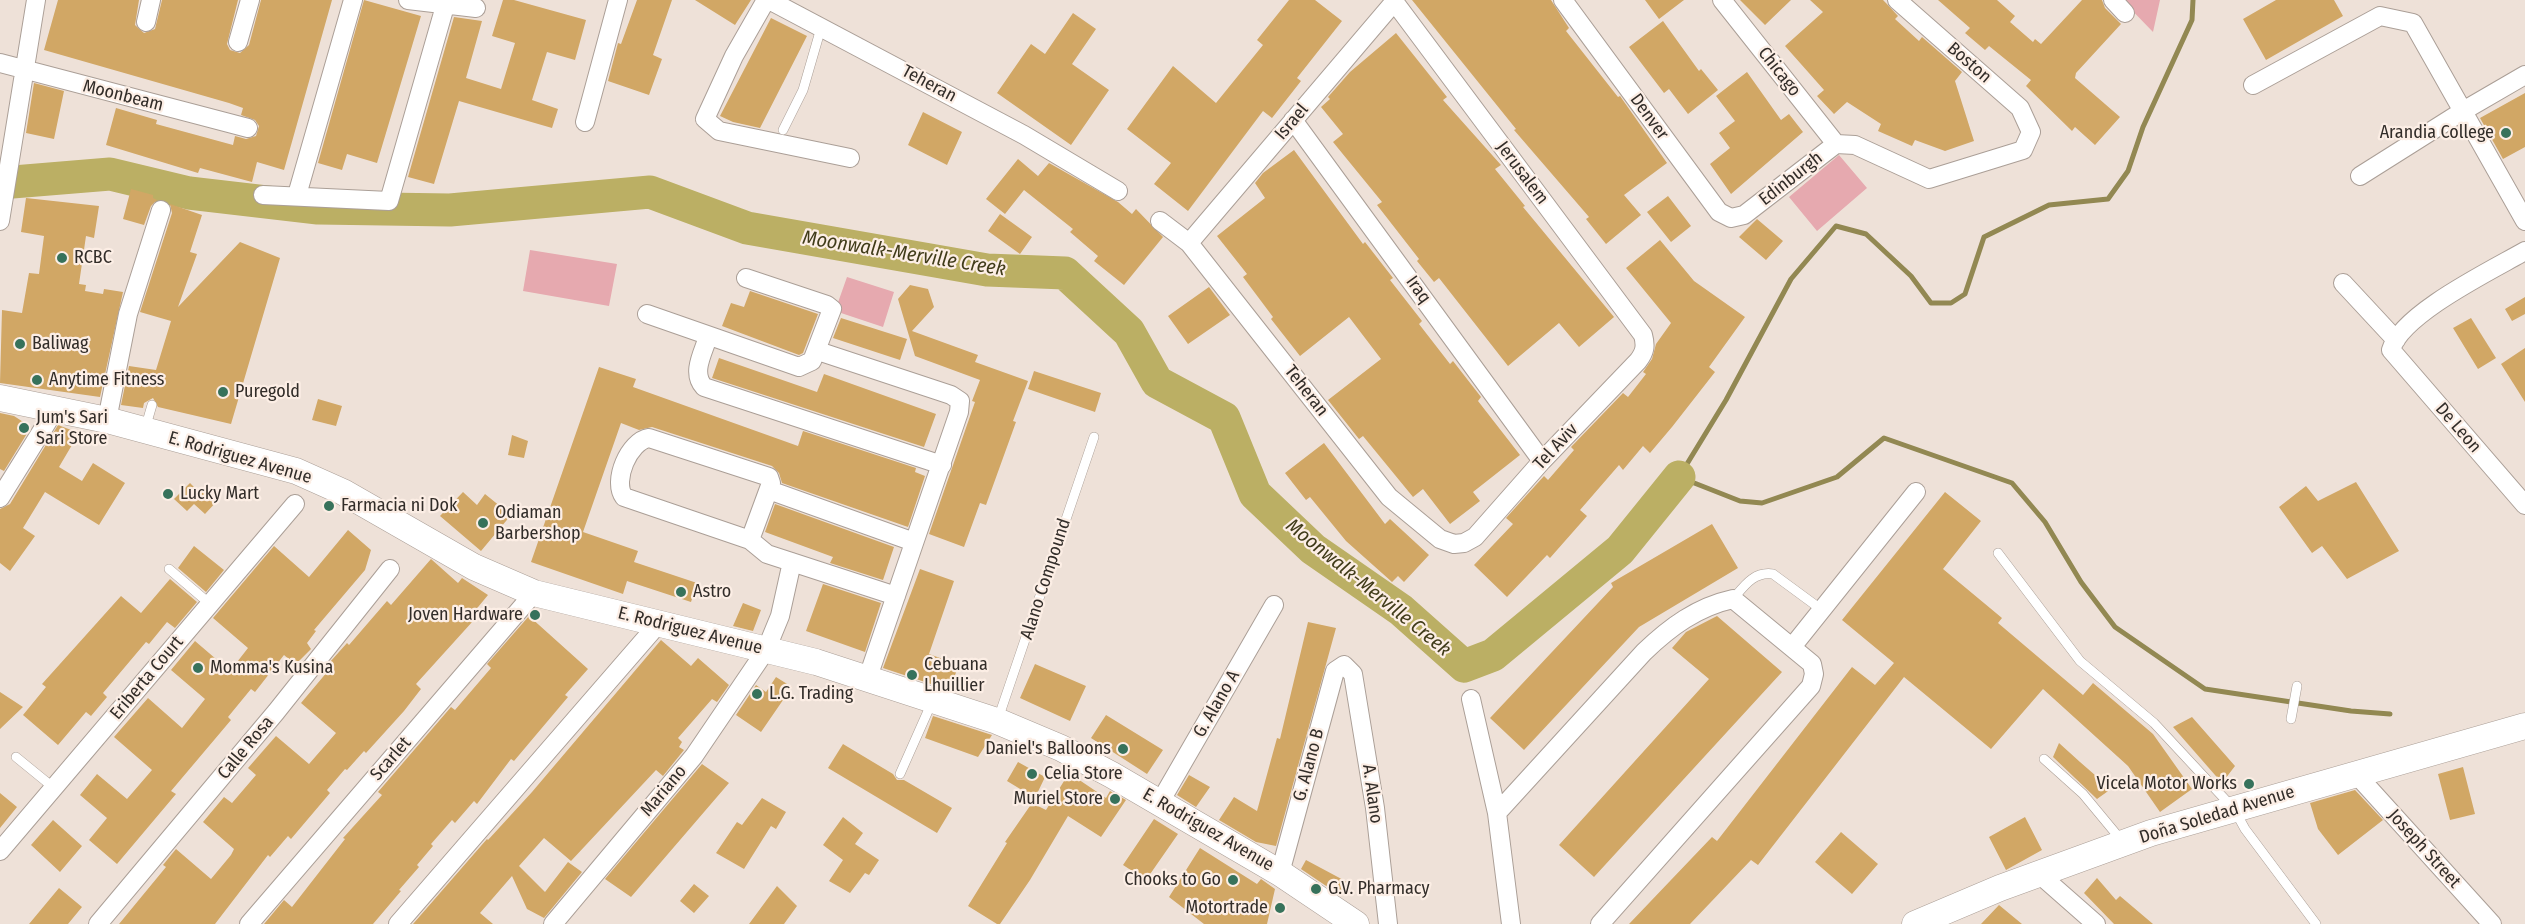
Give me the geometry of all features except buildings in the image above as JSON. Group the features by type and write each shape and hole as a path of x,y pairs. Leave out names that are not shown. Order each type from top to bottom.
{"main road":[{"name":"E. Rodriguez Avenue","path":"0,398 107,420 272,464 317,480 373,508 474,567 534,593 868,677 997,721 1061,748 1160,802 1280,873 1356,924"},
{"name":"Doña Soledad Avenue","path":"1915,924 2038,873 2123,843 2525,726"}],"street":[{"path":"0,221 36,0"},
{"path":"146,22 151,0"},
{"path":"238,42 250,0"},
{"path":"297,195 353,0"},
{"path":"408,0 476,8"},
{"path":"585,122 618,0"},
{"path":"767,0 734,56 705,119 719,131 850,158"},
{"name":"Teheran","path":"767,0 1024,135 1118,190"},
{"name":"Denver","path":"1563,0 1719,212 1731,218 1744,215"},
{"name":"Chicago","path":"1722,0 1836,144"},
{"name":"Boston","path":"1897,0 2020,108 2031,132"},
{"name":"Israel","path":"1189,243 1394,1"},
{"name":"Jerusalem","path":"1394,1 1643,335 1645,348"},
{"path":"263,195 389,201 445,6"},
{"path":"2253,85 2380,16 2413,23 2525,221"},
{"name":"Moonbeam","path":"0,63 248,128"},
{"path":"2360,176 2525,75"},
{"name":"Iraq","path":"1293,120 1542,461"},
{"name":"Edinburgh","path":"1744,215 1836,144 1855,145 1929,179 2023,150 2031,132"},
{"path":"107,420 128,314 161,210"},
{"name":"Teheran","path":"1160,221 1189,243 1389,497 1440,539 1454,544 1464,543"},
{"path":"2393,345 2419,313 2525,251"},
{"path":"647,314 799,367 812,361 818,351 832,309 827,305 746,278"},
{"name":"De Leon","path":"2343,283 2525,505"},
{"path":"708,337 698,371 698,380 704,387 942,465"},
{"name":"Tel Aviv","path":"1464,543 1475,537 1542,461 1638,361 1645,348"},
{"path":"818,351 951,395 960,401 959,412 942,465 868,677"},
{"path":"0,498 56,408"},
{"path":"750,540 769,490 771,483 769,477 649,438 642,439 632,448 619,478 619,490 624,497 750,540 767,554 896,596"},
{"path":"769,490 914,542"},
{"path":"1792,647 1916,492"},
{"name":"Eriberta Court","path":"0,851 295,504"},
{"name":"Mariano","path":"553,924 694,756 766,650 780,616 792,562"},
{"name":"Calle Rosa","path":"98,924 276,712 390,569"},
{"name":"Scarlet","path":"249,924 534,593"},
{"path":"1497,813 1644,651 1667,629 1699,610 1733,599 1812,664 1814,674 1810,686 1600,924"},
{"name":"G. Alano A","path":"1160,802 1274,605"},
{"path":"398,924 659,623"},
{"name":"G. Alano B","path":"1280,873 1335,671 1340,665 1346,667"},
{"name":"A. Alano","path":"1346,667 1353,674 1375,808 1388,924"},
{"path":"1472,699 1497,813 1511,924"},
{"name":"Joseph Street","path":"2356,774 2492,924"},
{"path":"2038,873 2094,923"}],"lane":[{"path":"783,130 802,90 821,27"},
{"path":"147,431 155,406"},
{"name":"Alano Compound","path":"997,721 1094,437"},
{"path":"1998,553 2079,660 2154,723 2234,809 2245,829 2316,924"},
{"path":"169,569 210,604"},
{"path":"1733,599 1750,580 1765,573 1773,574 1822,610"},
{"path":"2291,719 2297,686"},
{"path":"900,774 934,699"},
{"path":"16,757 54,788"},
{"path":"2044,759 2083,794 2123,843"}],"shaded area":[{"path":"2122,0 2160,0 2153,32"},
{"path":"1839,155 1867,188 1817,231 1789,197"},
{"path":"530,250 617,264 609,306 523,291"},
{"path":"847,277 894,292 883,327 835,311"}],"waterway":[{"name":"Moonwalk-Merville Creek","path":"2193,0 2192,20 2143,127 2128,171 2108,199 2049,205 1984,237 1965,294 1951,303 1931,303 1911,276 1866,234 1836,226 1791,279 1726,400 1679,477 1740,501 1762,503 1837,477 1884,438 2012,483 2045,522 2081,582 2115,627 2205,689 2351,711 2390,714"},
{"name":"Moonwalk-Merville Creek","path":"0,183 110,174 189,193 318,208 450,210 650,192 747,228 987,270 1065,273 1129,332 1157,382 1224,418 1255,494 1313,549 1401,610 1464,666 1493,655 1620,550 1679,477"}],"place":[{"name":"Arandia College","path":"2506,133"},
{"name":"RCBC","path":"62,258"},
{"name":"Baliwag","path":"20,344"},
{"name":"Anytime Fitness","path":"37,380"},
{"name":"Puregold","path":"223,392"},
{"name":"Jum's Sari Sari Store","path":"24,428"},
{"name":"Lucky Mart","path":"168,494"},
{"name":"Farmacia ni Dok","path":"329,506"},
{"name":"Odiaman Barbershop","path":"483,523"},
{"name":"Astro","path":"681,592"},
{"name":"Joven Hardware","path":"535,615"},
{"name":"Momma's Kusina","path":"198,668"},
{"name":"Cebuana Lhuillier","path":"912,675"},
{"name":"L.G. Trading","path":"757,694"},
{"name":"Daniel's Balloons","path":"1123,749"},
{"name":"Celia Store","path":"1032,774"},
{"name":"Vicela Motor Works","path":"2249,784"},
{"name":"Muriel Store","path":"1115,799"},
{"name":"Chooks to Go","path":"1233,880"},
{"name":"G.V. Pharmacy","path":"1316,889"},
{"name":"Motortrade","path":"1280,908"}]}
